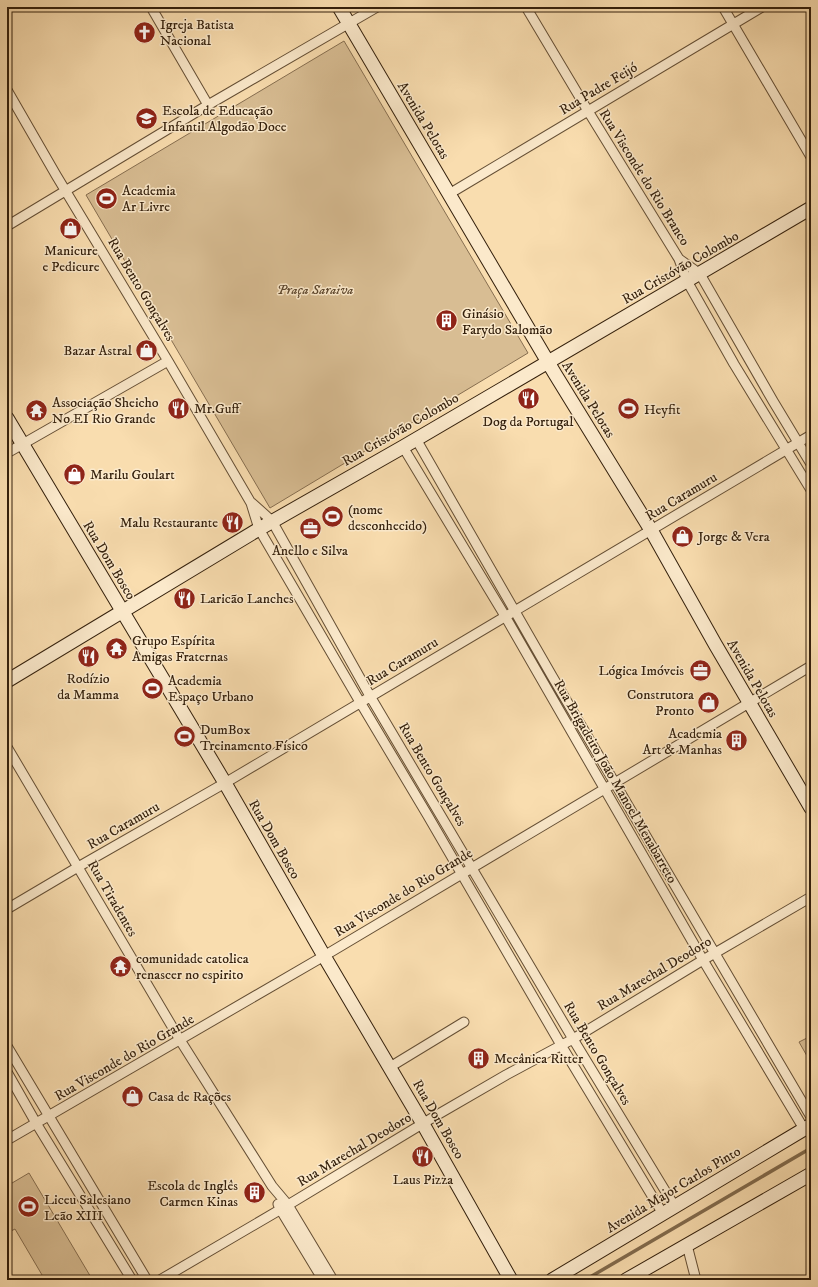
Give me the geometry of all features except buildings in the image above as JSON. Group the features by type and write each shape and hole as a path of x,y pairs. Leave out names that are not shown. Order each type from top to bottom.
{"street":[{"path":"151,7 208,105"},
{"name":"Avenida Pelotas","path":"339,7 548,362 651,530 749,703 811,808"},
{"path":"7,226 208,105 377,7"},
{"name":"Rua Visconde do Rio Branco","path":"526,7 679,259 687,281 734,364 760,409 811,490"},
{"path":"723,7 811,158"},
{"name":"Rua Padre Feijó","path":"449,194 762,7"},
{"name":"Rua Bento Gonçalves","path":"7,90 168,360 251,503 259,529 561,1045 662,1214"},
{"name":"Rua Cristóvão Colombo","path":"7,681 272,521 403,447 811,208"},
{"name":"Rua Visconde do Rio Branco","path":"679,259 700,274 811,464"},
{"path":"734,364 748,356"},
{"path":"7,453 168,360"},
{"path":"760,409 773,401"},
{"name":"Rua Dom Bosco","path":"7,418 224,783 423,1124 511,1280"},
{"name":"Rua Caramuru","path":"7,909 224,783 811,435"},
{"name":"Rua Brigadeiro João Manoel Menabarreto","path":"416,439 552,676 811,1117"},
{"name":"Rua Brigadeiro João Manoel Menabarreto","path":"403,447 606,789 704,960 808,1127"},
{"name":"Rua Bento Gonçalves","path":"251,503 272,521 370,696 572,1039 675,1207"},
{"path":"474,566 486,559"},
{"name":"Rua Visconde do Rio Grande","path":"7,1140 324,956 811,666"},
{"path":"542,682 552,676"},
{"name":"Rua Tiradentes","path":"7,747 180,1040 272,1186 327,1278"},
{"path":"428,816 438,810"},
{"name":"Rua Marechal Deodoro","path":"160,1280 506,1075 572,1039 811,897"},
{"path":"530,990 540,984"},
{"path":"390,1067 464,1022"},
{"path":"7,1046 147,1280"},
{"path":"7,1072 36,1123 132,1280"},
{"name":"Avenida Major Carlos Pinto","path":"552,1280 808,1127"},
{"path":"626,1280 811,1174"},
{"path":"687,1245 696,1280"}],"green space":[{"name":"Praça Saraiva","path":"344,41 528,353 270,508 86,195"},
{"path":"811,1036 811,1063 799,1042"},
{"name":"Liceu Salesiano Leão XIII","path":"29,1173 92,1279 45,1280 15,1229 7,1233 7,1186"}],"waterway":[{"path":"585,1280 811,1148"}],"place":[{"name":"Igreja Batista Nacional","path":"145,32"},
{"name":"Escola de Educação Infantil Algodão Doce","path":"147,118"},
{"name":"Academia Ar Livre","path":"106,198"},
{"name":"Manicure e Pedicure","path":"71,228"},
{"name":"Ginásio Farydo Salomão","path":"446,321"},
{"name":"Bazar Astral","path":"147,350"},
{"name":"Dog da Portugal","path":"528,399"},
{"name":"Mr.Guff","path":"178,408"},
{"name":"Heyfit","path":"628,409"},
{"name":"Associação Sheicho No EI Rio Grande","path":"37,410"},
{"name":"Marilu Goulart","path":"75,474"},
{"name":"(nome desconhecido)","path":"333,517"},
{"name":"Malu Restaurante","path":"233,522"},
{"name":"Anello e Silva","path":"310,528"},
{"name":"Jorge & Vera","path":"683,536"},
{"name":"Laricão Lanches","path":"184,598"},
{"name":"Grupo Espírita Amigas Fraternas","path":"116,648"},
{"name":"Rodízio da Mamma","path":"88,656"},
{"name":"Lógica Imóveis","path":"700,670"},
{"name":"Academia Espaço Urbano","path":"152,688"},
{"name":"Construtora Pronto","path":"709,702"},
{"name":"DumBox Treinamento Físico","path":"184,737"},
{"name":"Academia Art & Manhas","path":"737,741"},
{"name":"comunidade catolica renascer no espirito","path":"121,966"},
{"name":"Mecânica Ritter","path":"478,1058"},
{"name":"Casa de Rações","path":"133,1096"},
{"name":"Laus Pizza","path":"423,1157"},
{"name":"Escola de Inglês Carmen Kinas","path":"254,1193"},
{"name":"Liceu Salesiano Leão XIII","path":"28,1207"}]}
